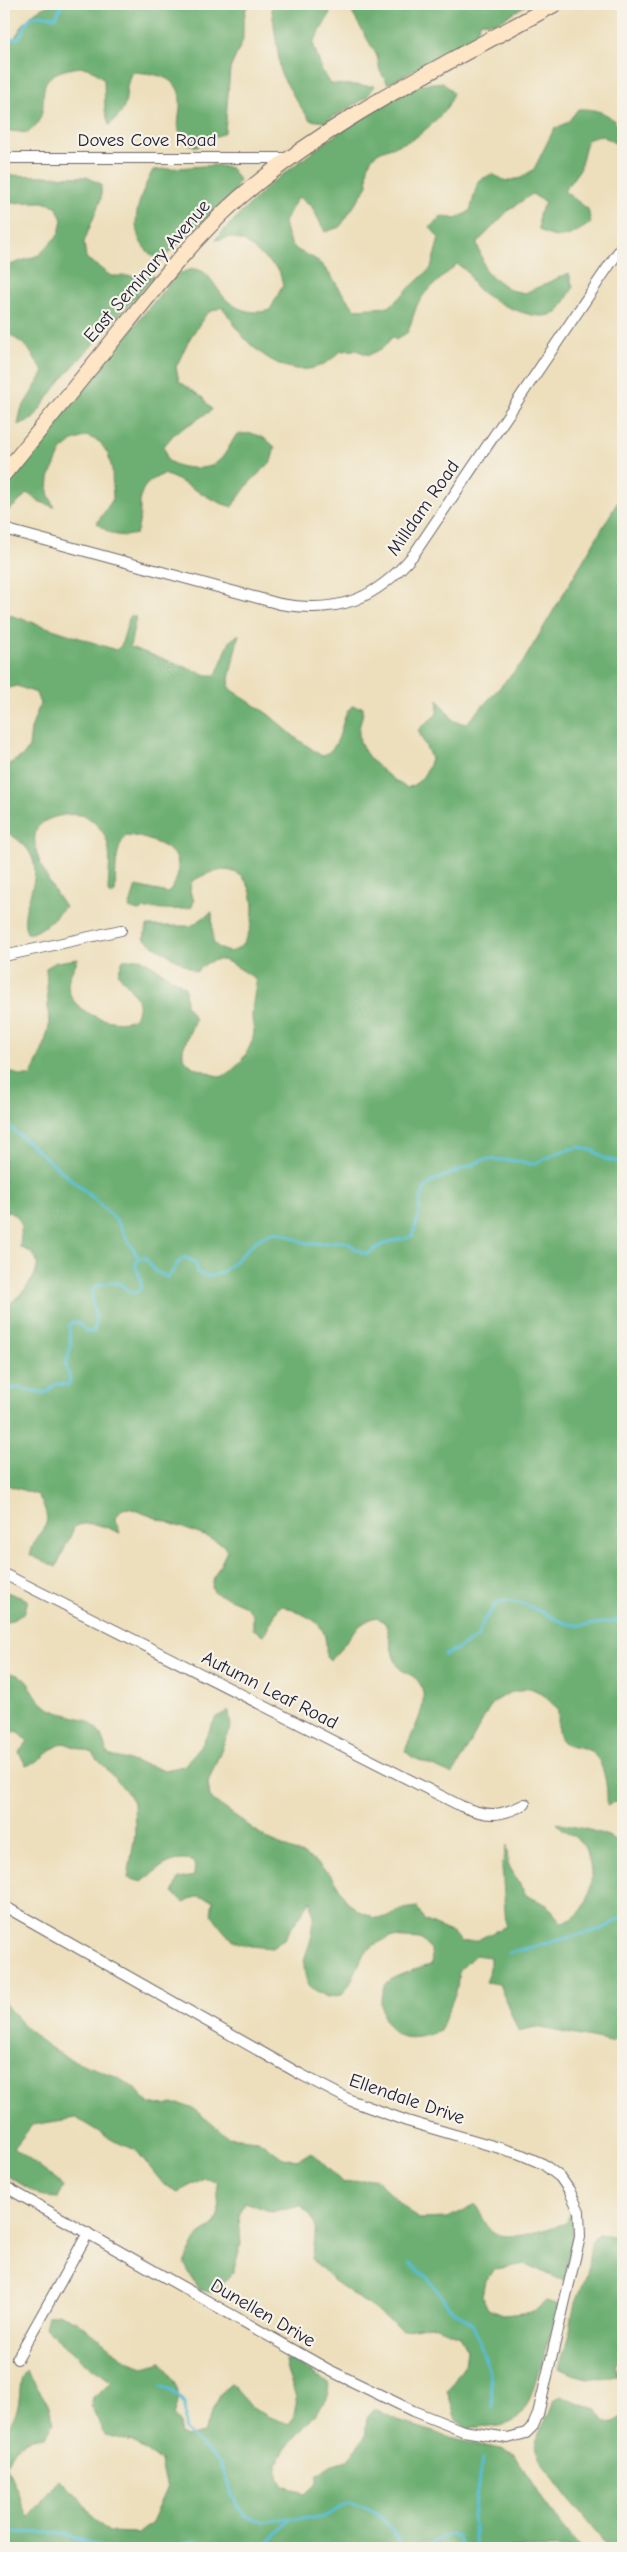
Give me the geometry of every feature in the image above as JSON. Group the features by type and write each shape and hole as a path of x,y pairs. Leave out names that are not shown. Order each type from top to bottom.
{"street":[{"name":"East Seminary Avenue","path":"4,474 198,238 238,200 289,158 334,128 388,95 555,4"},
{"name":"Doves Cove Road","path":"4,158 289,158"},
{"name":"Milldam Road","path":"4,529 280,604 303,608 325,607 348,604 364,597 385,585 414,554 623,245"},
{"path":"4,956 121,930"},
{"name":"Autumn Leaf Road","path":"4,1574 476,1813 507,1813 524,1804"},
{"name":"Ellendale Drive","path":"4,1906 300,2074 352,2101 407,2121 520,2154 543,2164 560,2177 569,2190 579,2212 580,2237 538,2414 533,2426 518,2437"},
{"name":"Dunellen Drive","path":"4,2186 329,2370 385,2398 463,2431 508,2438 518,2437"},
{"path":"17,2359 88,2233"}],"green space":[{"path":"55,4 250,4 246,9 243,24 243,40 230,69 225,132 197,147 183,142 178,125 179,92 175,85 163,77 132,72 127,88 125,106 117,118 109,125 105,110 104,80 91,70 79,67 51,76 46,82 42,113 37,123 28,133 12,131 4,133 4,43 10,45 33,14 40,9"},
{"path":"271,4 332,4 329,16 313,43 322,71 331,84 375,86 366,98 325,122 310,120 281,74"},
{"path":"347,4 528,4 496,23 481,22 475,35 462,44 388,84 380,71 377,56"},
{"path":"443,82 453,93 447,107 417,137 379,152 373,157 367,172 368,185 340,227 325,232 311,205 298,197 284,222 289,239 297,250 316,260 324,267 356,309 389,307 431,268 439,238 430,227 441,216 456,219 470,211 478,181 492,174 506,181 521,178 534,169 554,129 568,122 578,109 604,113 616,123 620,130 623,148 601,135 587,140 580,169 564,191 588,209 591,223 566,236 560,237 547,234 539,230 539,215 545,202 532,194 509,210 477,243 486,272 510,290 525,293 569,273 573,288 558,313 536,316 517,311 498,302 481,292 468,273 457,264 425,293 417,305 408,332 396,340 392,337 383,348 369,355 356,350 341,351 318,367 295,369 283,366 272,360 250,344 222,307 207,313 190,338 176,367 179,381 203,398 212,410 174,434 164,446 167,460 189,468 205,467 217,462 236,435 248,433 257,435 275,447 271,462 249,483 232,507 214,500 164,474 153,480 142,492 139,524 136,534 125,536 111,533 97,523 113,499 112,469 108,454 100,442 87,436 73,441 61,451 49,478 48,493 54,507 38,501 27,493 17,504 4,513 4,494 22,464 174,277 195,269 202,271 229,302 239,308 260,312 270,310 283,285 279,270 245,242 231,237 216,240 217,237 269,185 351,123 415,85"},
{"path":"215,165 231,168 239,180 234,193 160,261 148,252 141,242 137,231 136,219 142,194 153,170"},
{"path":"4,175 87,177 101,184 101,199 84,242 86,258 111,276 155,276 60,381 33,419 18,425 21,410 44,372 27,347 4,330 4,267 39,255 59,234 62,220 56,206 42,202 4,203"},
{"path":"623,493 623,1797 607,1806 606,1782 597,1758 586,1749 564,1743 561,1740 558,1733 557,1708 541,1693 530,1688 509,1693 494,1702 455,1771 451,1774 412,1757 405,1751 420,1715 423,1694 421,1686 415,1678 403,1671 397,1664 385,1623 377,1617 362,1624 330,1660 326,1656 324,1635 317,1623 311,1618 284,1606 279,1607 264,1635 253,1629 253,1615 246,1606 214,1592 212,1587 214,1577 227,1551 222,1544 210,1538 129,1508 122,1509 115,1519 120,1533 93,1524 75,1526 56,1567 30,1555 44,1528 46,1516 38,1495 4,1484 4,1308 21,1294 31,1281 37,1268 37,1261 32,1254 20,1247 21,1224 19,1220 16,1216 4,1210 4,1068 20,1076 31,1076 44,1046 49,1026 46,968 56,962 78,959 68,981 70,994 75,1003 83,1010 103,1019 124,1021 133,1019 137,1012 137,1000 118,973 123,960 141,958 185,987 186,1005 195,1019 183,1049 183,1058 193,1067 220,1077 232,1071 247,1053 253,1039 252,1013 256,982 253,977 231,963 218,960 204,965 196,972 144,938 147,926 191,926 212,912 213,942 228,951 241,946 250,930 253,910 250,890 239,875 220,871 191,882 190,892 194,900 192,907 185,909 144,909 138,911 129,908 136,886 168,893 174,885 177,876 176,857 172,852 160,845 139,837 126,835 119,848 115,893 110,895 108,893 109,849 105,836 97,825 81,815 51,818 39,826 36,831 36,849 43,871 65,907 42,928 32,933 27,933 26,912 35,867 31,855 23,844 4,831 4,767 24,755 29,747 31,729 40,704 36,693 17,686 4,689 4,613 116,650 121,646 130,615 136,617 130,647 207,675 216,675 230,641 239,634 229,679 230,689 268,714 296,738 322,756 334,746 348,711 352,706 363,707 359,734 364,750 384,772 407,788 420,780 431,758 418,730 437,714 438,700 454,721 466,724 523,662"},
{"path":"4,1591 28,1600 24,1614 4,1624"},
{"path":"4,1673 20,1676 40,1701 52,1710 90,1723 100,1733 108,1755 165,1770 184,1766 203,1743 216,1717 229,1711 231,1726 208,1782 210,1798 269,1840 310,1858 332,1876 348,1903 374,1918 389,1917 401,1909 417,1907 424,1920 451,1932 462,1942 475,1941 506,1926 502,1866 507,1845 508,1864 526,1895 547,1905 561,1922 572,1918 581,1911 587,1902 591,1878 590,1866 583,1845 557,1823 592,1831 616,1840 623,1845 623,2034 611,2042 536,2027 518,2031 499,1984 485,1982 490,1970 490,1957 475,1955 459,1971 457,1989 440,2031 411,2038 400,2036 390,2028 383,2015 382,1993 385,1986 393,1978 432,1964 431,1949 420,1939 390,1937 376,1944 364,1953 351,1982 342,1995 327,1997 308,1986 304,1960 312,1937 313,1918 311,1900 284,1939 272,1948 250,1946 236,1942 225,1932 211,1914 213,1900 198,1896 184,1903 173,1893 179,1879 194,1876 195,1862 179,1860 166,1864 142,1882 128,1878 135,1834 134,1804 126,1791 92,1753 64,1743 26,1766 19,1752 28,1741 17,1731 4,1735"},
{"path":"4,2002 23,2025 47,2045 64,2056 122,2080 141,2095 149,2105 180,2104 194,2109 228,2137 258,2140 283,2158 298,2160 311,2152 343,2183 374,2178 418,2219 448,2218 475,2204 492,2231 499,2235 518,2236 566,2223 572,2209 575,2223 564,2281 525,2264 496,2269 485,2280 482,2296 488,2309 503,2315 534,2312 546,2301 560,2305 529,2401 523,2411 511,2422 497,2426 468,2429 456,2420 447,2391 465,2365 467,2349 459,2336 431,2325 403,2330 333,2280 312,2259 315,2235 314,2223 312,2217 301,2205 272,2212 245,2202 239,2216 241,2244 233,2273 212,2293 198,2289 184,2263 198,2236 214,2226 219,2212 217,2181 204,2178 178,2192 164,2185 136,2150 114,2141 76,2118 32,2125 14,2148 64,2186 58,2198 43,2197 4,2174"},
{"path":"598,2234 623,2237 623,2355 616,2363 618,2375 604,2379 588,2378 559,2368 570,2330 574,2307 587,2274 591,2243"},
{"path":"58,2313 77,2321 127,2361 144,2367 162,2362 177,2387 178,2399 174,2415 180,2422 179,2434 185,2437 204,2433 221,2392 231,2384 251,2406 267,2416 289,2424 294,2415 296,2400 285,2360 288,2359 328,2382 328,2394 321,2407 288,2446 280,2459 278,2473 283,2486 305,2493 317,2482 317,2476 330,2466 346,2461 365,2437 367,2418 374,2410 377,2410 401,2422 474,2444 501,2449 515,2455 542,2499 580,2548 4,2548 4,2432 13,2420 17,2410 23,2374 26,2370 48,2404 54,2423 45,2437 25,2441 16,2447 6,2465 29,2519 58,2479 77,2495 95,2520 109,2532 139,2533 151,2524 167,2489 161,2462 133,2442 105,2435 91,2406 93,2397 112,2382 85,2363 45,2328 48,2315"},
{"path":"561,2396 596,2409 604,2421 610,2424 623,2417 623,2548 608,2548 554,2480 537,2453 536,2441 553,2401"}],"waterway":[{"path":"4,40 19,38 29,19 37,15 56,17 62,4"},
{"path":"4,1122 116,1220 139,1259"},
{"path":"4,1414 9,1390 16,1388 46,1393 56,1384 68,1385 70,1380 66,1365 71,1345 69,1327 72,1322 77,1322 87,1332 93,1332 96,1325 96,1317 92,1292 96,1287 104,1283 119,1283 130,1292 137,1292 141,1288 141,1279 135,1265 139,1259 145,1257 155,1271 168,1278 177,1264 185,1257 196,1263 197,1272 207,1276 225,1269 261,1237 276,1232 307,1243 345,1242 368,1254 386,1243 412,1236 418,1219 420,1200 424,1190 431,1182 486,1159 533,1164 560,1152 579,1147 594,1151 605,1159 623,1163"},
{"path":"445,1655 477,1638 484,1620 498,1602 507,1601 524,1604 572,1625 623,1620"},
{"path":"509,1953 605,1928 623,1917"},
{"path":"410,2264 428,2278 448,2306 473,2325 490,2372 493,2407"},
{"path":"161,2386 180,2397 186,2414 184,2429 219,2462 238,2508 245,2515 263,2522 291,2518 313,2519 324,2517 348,2503 359,2505 377,2514 390,2527 400,2544 406,2548"},
{"path":"476,2548 473,2515 482,2460"},
{"path":"267,2548 269,2542 291,2518"},
{"path":"4,2532 57,2533 107,2548"},
{"path":"425,2548 449,2534 458,2537 463,2548"},
{"path":"165,2548 194,2541 215,2548"}]}
